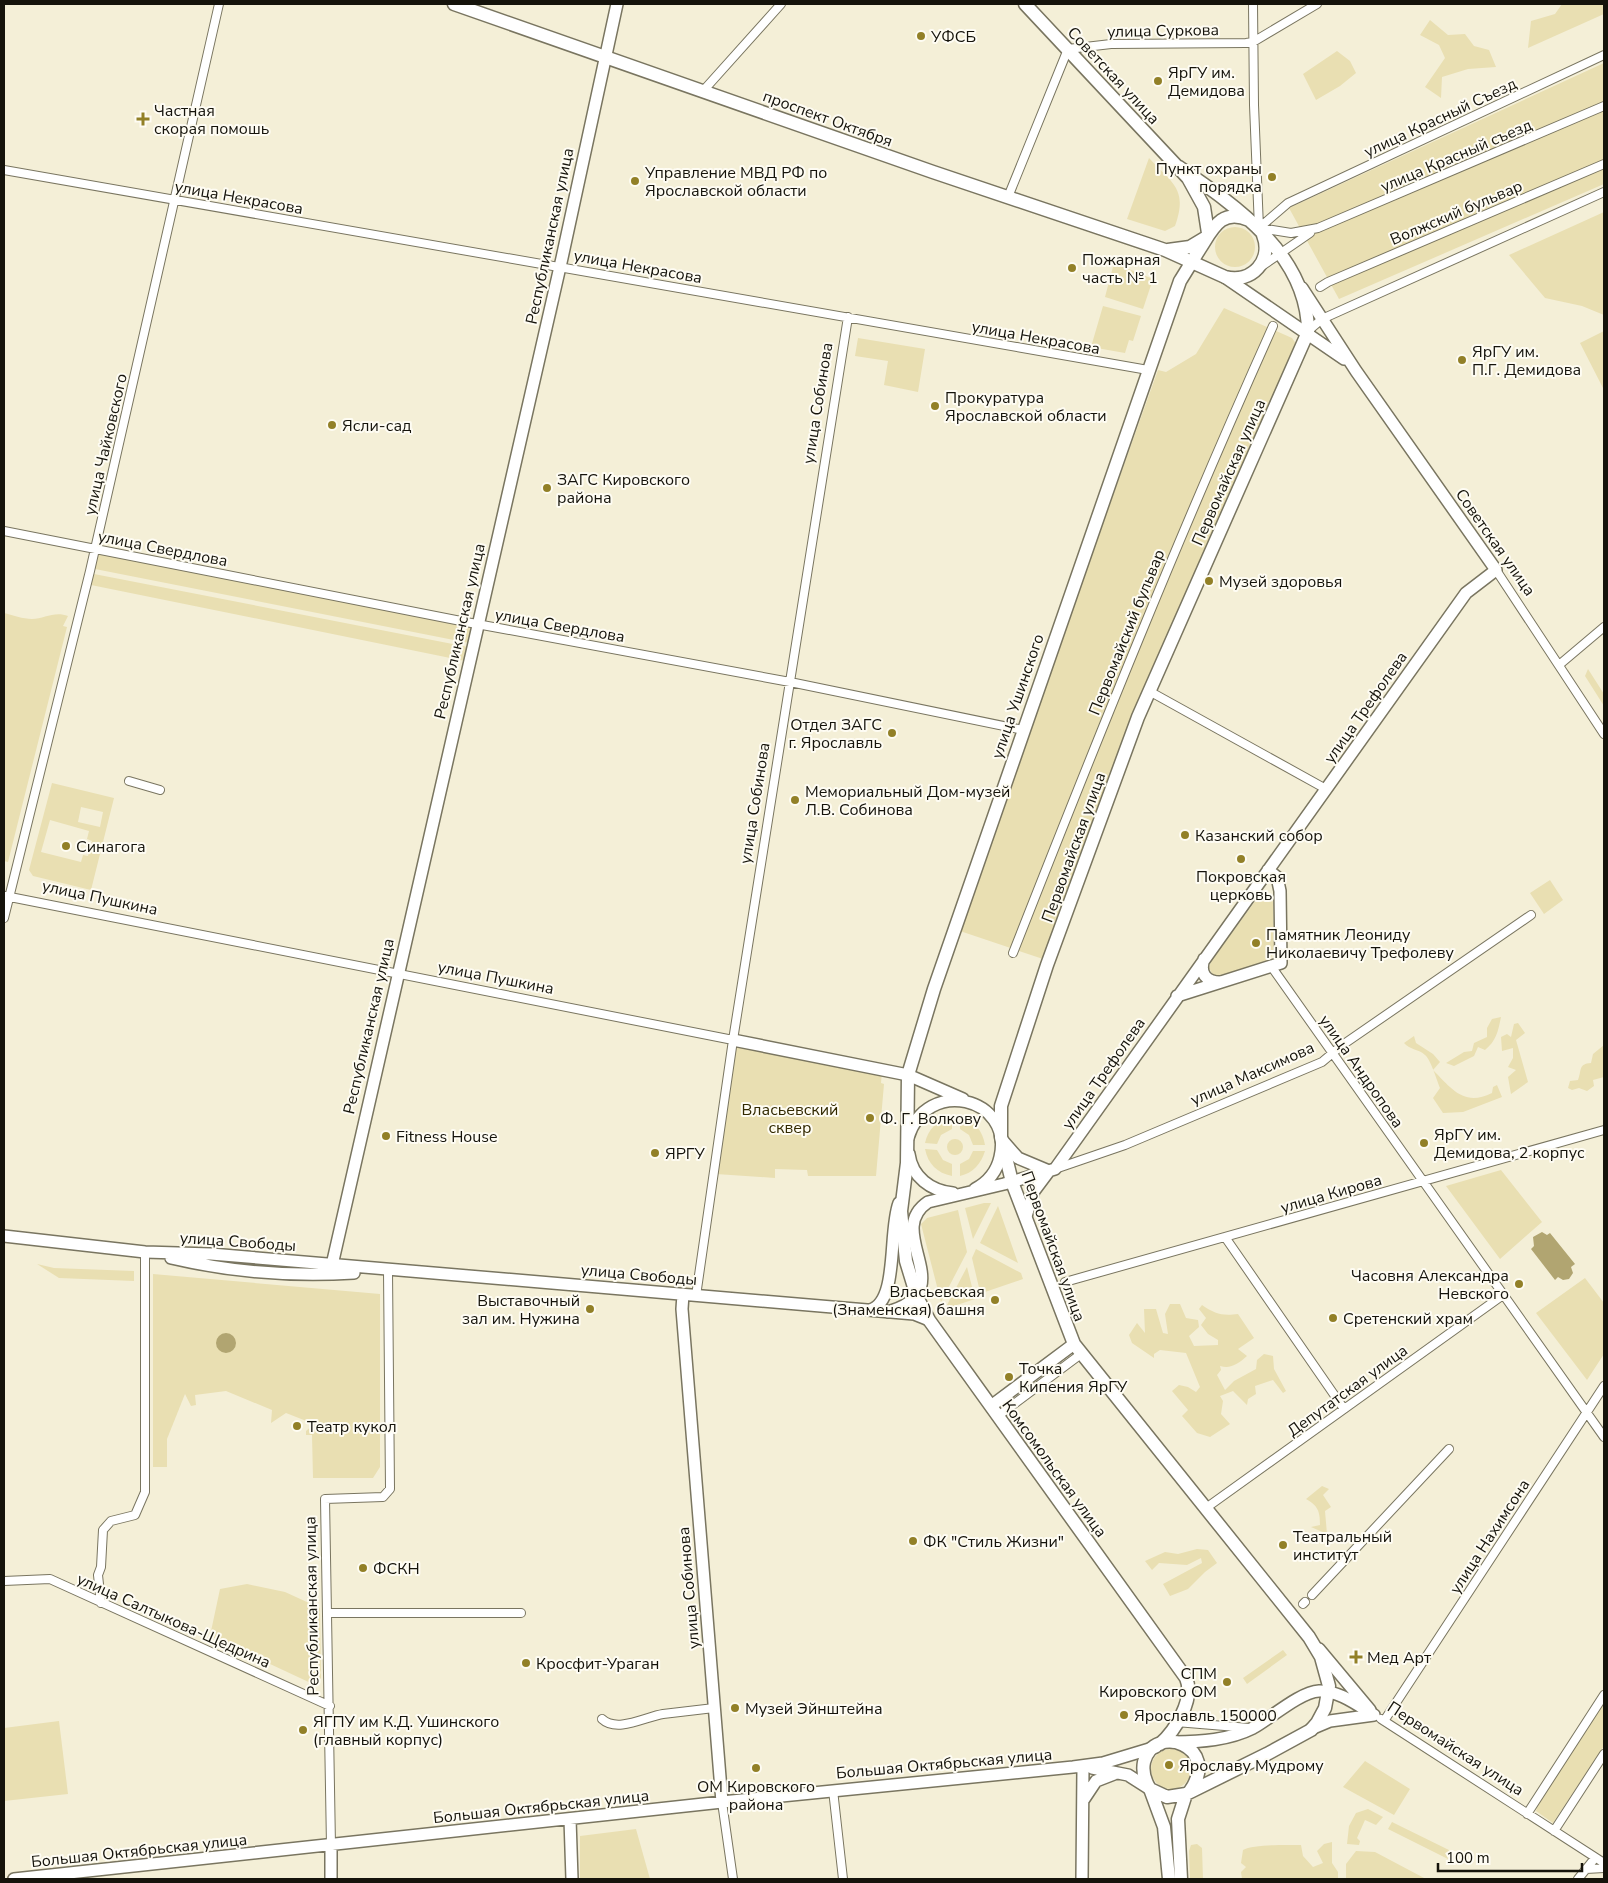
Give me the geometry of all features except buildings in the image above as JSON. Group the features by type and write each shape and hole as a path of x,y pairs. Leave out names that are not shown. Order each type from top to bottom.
{"main road":[{"name":"проспект Октября","path":"454,4 1008,197 1166,250 1220,274"},
{"name":"Республиканская улица","path":"332,1265 396,974 560,266 617,4"},
{"name":"Советская улица","path":"1025,4 1179,167"},
{"path":"1179,167 1233,205 1258,228 1280,254 1297,280 1307,318 1308,332"},
{"path":"1166,250 1190,246 1206,237 1218,222 1241,217 1258,228 1266,253 1256,270 1241,278 1220,274 1208,262 1206,237 1199,196 1179,167"},
{"name":"улица Ушинского","path":"908,1149 908,1075 919,1032 1180,281 1206,237"},
{"path":"1166,250 1176,260 1180,281"},
{"name":"Советская улица","path":"1220,274 1335,351 1356,371"},
{"name":"Советская улица","path":"1297,280 1356,371 1496,570"},
{"name":"Первомайская улица","path":"1308,332 1149,691 1093,838 1008,1080 1001,1106 1001,1137 1012,1182 1078,1349 1308,1637 1379,1718"},
{"name":"улица Трефолева","path":"1026,1216 1034,1191 1052,1170 1466,593 1496,570"},
{"path":"1177,996 1276,964 1280,891 1277,877 1268,870"},
{"path":"1204,959 1202,967 1204,976 1212,981 1222,982"},
{"name":"улица Пушкина","path":"733,1040 908,1075 978,1106"},
{"path":"1001,1137 1001,1153 996,1169 986,1182 967,1192 943,1192 925,1183 913,1168 908,1149 912,1127 918,1118 930,1107 946,1100 957,1100 978,1106 993,1119 1005,1145 1018,1158 1052,1170"},
{"name":"Комсомольская улица","path":"908,1149 902,1196 901,1226 904,1254 917,1297 929,1320 1188,1682 1189,1693 1176,1722 1158,1745"},
{"name":"улица Максимова","path":"917,1297 923,1274 913,1228 916,1212 928,1202 1012,1182 1052,1170"},
{"name":"Комсомольская улица","path":"868,1310 879,1306 886,1296 894,1224 902,1196"},
{"name":"улица Свободы","path":"4,1236 145,1252 211,1254 388,1271 914,1314 929,1320"},
{"name":"улица Свободы","path":"145,1252 210,1267 275,1273 340,1274 388,1271"},
{"path":"210,1267 211,1254"},
{"path":"320,1274 332,1265 340,1274"},
{"name":"улица Собинова","path":"683,1294 682,1309 722,1802"},
{"name":"улица Свободы","path":"887,1312 904,1306 917,1297"},
{"path":"994,1411 1078,1349"},
{"name":"Первомайская улица","path":"1308,1637 1324,1666 1329,1692"},
{"path":"1169,1879 1164,1827 1144,1776 1144,1763 1149,1754 1158,1745 1215,1739 1251,1729 1311,1692 1329,1692 1379,1718"},
{"path":"1311,1730 1322,1715 1329,1692"},
{"path":"1150,1789 1167,1797 1188,1792 1330,1721 1379,1718"},
{"path":"1174,1742 1190,1749 1197,1760 1199,1773 1181,1805 1178,1824 1181,1879"},
{"name":"Большая Октябрьская улица","path":"14,1879 833,1790 1088,1767 1158,1745"},
{"path":"1082,1879 1083,1784 1088,1767"},
{"name":"Большая Октябрьская улица","path":"1088,1767 1128,1775 1150,1789"},
{"path":"1083,1808 1086,1793 1096,1781 1109,1774 1128,1775"},
{"path":"570,1819 572,1879"},
{"name":"Республиканская улица","path":"330,1879 331,1846"}],"street":[{"name":"улица Чайковского","path":"4,918 6,896 46,755 95,549 220,4"},
{"path":"703,91 781,4"},
{"path":"1253,4 1258,228 1291,233 1318,228"},
{"name":"улица Суркова","path":"1068,50 1097,45 1253,42 1317,4"},
{"path":"1008,197 1068,50"},
{"name":"улица Красный Съезд","path":"1258,228 1288,203 1604,55"},
{"name":"улица Красный съезд","path":"1318,228 1604,106"},
{"name":"Волжский бульвар","path":"1320,287 1604,164"},
{"name":"улица Некрасова","path":"4,170 1148,370"},
{"name":"Первомайская улица","path":"1308,332 1312,326 1322,319 1604,192"},
{"path":"1256,270 1318,228"},
{"name":"улица Собинова","path":"696,1296 733,1040 848,317"},
{"name":"Первомайский бульвар","path":"1013,953 1158,588 1219,444 1273,326"},
{"name":"улица Свердлова","path":"4,531 478,624 790,682 1023,730"},
{"name":"Советская улица","path":"1496,570 1604,734"},
{"path":"1559,665 1604,627"},
{"path":"1149,691 1326,789"},
{"path":"129,781 160,790"},
{"name":"улица Пушкина","path":"6,896 733,1040"},
{"name":"улица Максимова","path":"1052,1170 1124,1145 1322,1062 1531,915"},
{"name":"улица Андропова","path":"1276,964 1281,979 1604,1437"},
{"name":"улица Кирова","path":"1065,1282 1604,1130"},
{"path":"1225,1237 1344,1409"},
{"path":"101,1603 98,1575 102,1567 103,1530 111,1521 135,1515 145,1492 145,1252"},
{"name":"Республиканская улица","path":"331,1846 325,1499 383,1497 390,1489 388,1271"},
{"name":"Депутатская улица","path":"1206,1508 1503,1295"},
{"name":"улица Нахимсона","path":"1379,1718 1397,1701 1604,1386"},
{"path":"1312,1595 1449,1450"},
{"name":"улица Салтыкова-Щедрина","path":"4,1580 50,1579 330,1706"},
{"path":"328,1613 521,1613"},
{"path":"1527,1814 1604,1695"},
{"path":"602,1719 612,1724 624,1724 661,1714 714,1708"},
{"name":"Первомайская улица","path":"1379,1718 1604,1863"},
{"path":"1176,1722 1251,1729"},
{"path":"1554,1831 1604,1754"},
{"path":"833,1790 843,1879"},
{"name":"улица Собинова","path":"722,1802 733,1879"},
{"path":"1578,1879 1595,1858"},
{"path":"1586,1869 1604,1868"}],"green space":[{"path":"1562,4 1604,4 1604,14 1528,48 1531,21 1555,14"},
{"path":"1430,20 1448,35 1465,34 1474,46 1489,50 1496,67 1468,69 1442,77 1441,98 1425,87 1445,58 1439,45 1420,35"},
{"path":"1337,51 1350,61 1356,73 1340,86 1316,100 1303,74"},
{"path":"1604,63 1604,184 1339,299 1289,208"},
{"path":"1149,158 1171,181 1179,195 1179,214 1175,226 1165,231 1127,219"},
{"path":"1604,212 1604,315 1582,306 1545,298 1509,255"},
{"path":"1235,227 1249,233 1255,247 1249,261 1235,267 1221,261 1215,247 1221,233"},
{"path":"1114,263 1153,279 1143,309 1105,297"},
{"path":"1103,306 1141,316 1133,341 1129,340 1125,353 1091,347"},
{"path":"1224,308 1292,338 1299,348 1146,690 1046,960 957,930 1158,370 1166,372 1196,354"},
{"path":"1604,331 1604,390 1580,343"},
{"path":"858,338 925,349 918,392 884,385 888,361 855,356"},
{"path":"99,553 474,627 469,643 95,569"},
{"path":"94,574 468,647 465,661 91,585"},
{"path":"4,613 32,619 58,614 68,616 63,626 67,627 8,862 4,861"},
{"path":"1588,669 1604,694 1604,706 1585,676"},
{"path":"52,783 114,798 91,890 33,876 29,870","holes":["81,807 103,812 100,827 78,822","50,820 89,831 87,839 92,841 88,856 83,855 81,862 41,852"]},
{"path":"1550,880 1563,900 1544,914 1530,893"},
{"path":"1264,893 1271,895 1273,903 1274,950 1271,957 1264,962 1249,967 1213,975 1209,968 1211,961 1259,896"},
{"path":"1501,1017 1496,1036 1485,1050 1478,1047 1474,1056 1454,1066 1446,1063 1464,1052 1472,1051 1474,1043 1487,1037 1487,1028 1492,1019"},
{"path":"1518,1023 1525,1033 1516,1040 1528,1082 1511,1094 1508,1077 1516,1070 1508,1067 1513,1058 1513,1048 1502,1051 1501,1037 1507,1034 1511,1037 1514,1024"},
{"path":"1414,1036 1416,1043 1433,1054 1440,1062 1433,1070 1425,1055 1404,1043"},
{"name":"Власьевский сквер","path":"736,1042 882,1071 881,1083 884,1084 876,1176 808,1176 807,1170 775,1169 775,1178 716,1174"},
{"path":"1604,1045 1604,1077 1593,1080 1594,1086 1587,1091 1579,1088 1572,1090 1568,1088 1570,1081 1578,1080 1582,1066 1591,1063 1593,1054"},
{"path":"1434,1071 1459,1094 1466,1097 1482,1097 1492,1093 1493,1087 1497,1085 1502,1097 1463,1112 1443,1113 1433,1098 1440,1088"},
{"path":"952,1117 952,1129 941,1135 937,1144 925,1143 928,1133 934,1126 942,1120"},
{"path":"960,1117 974,1123 982,1135 985,1145 973,1145 969,1135 960,1129"},
{"path":"955,1139 963,1147 955,1155 947,1147"},
{"path":"925,1149 937,1150 943,1160 952,1164 952,1176 942,1173 934,1167 928,1159"},
{"path":"973,1151 985,1151 976,1167 969,1173 960,1176 960,1164 969,1159"},
{"path":"1501,1170 1542,1222 1500,1259 1446,1186"},
{"path":"991,1203 973,1239 965,1208"},
{"path":"998,1206 1018,1263 980,1243"},
{"path":"958,1210 967,1252 941,1302 921,1224 927,1218"},
{"path":"976,1249 1021,1273 1023,1279 982,1293 981,1296 972,1258"},
{"path":"37,1264 54,1268 134,1271 134,1281 59,1278"},
{"path":"967,1267 975,1299 951,1307 947,1305"},
{"path":"153,1274 380,1294 380,1467 373,1478 313,1478 312,1435 306,1435 306,1431 314,1424 286,1413 271,1423 272,1410 226,1391 195,1395 196,1405 191,1406 185,1394 167,1439 167,1467 153,1467"},
{"path":"1585,1278 1604,1303 1604,1354 1587,1380 1536,1313"},
{"path":"1170,1304 1180,1304 1186,1318 1198,1320 1199,1327 1189,1336 1194,1346 1218,1345 1218,1340 1208,1334 1201,1325 1206,1318 1199,1309 1202,1305 1219,1314 1238,1314 1254,1338 1238,1349 1247,1356 1244,1359 1231,1366 1220,1366 1221,1370 1217,1375 1225,1390 1234,1381 1256,1369 1257,1360 1264,1354 1273,1356 1274,1369 1286,1391 1283,1393 1273,1380 1255,1386 1256,1394 1248,1399 1247,1405 1233,1391 1220,1396 1223,1401 1221,1414 1230,1424 1210,1437 1197,1433 1182,1416 1188,1410 1172,1391 1179,1385 1188,1387 1196,1392 1200,1387 1186,1353 1160,1350 1154,1354 1154,1358 1132,1343 1129,1335 1137,1323 1145,1333 1144,1309 1156,1309 1163,1333 1168,1334 1165,1314"},
{"path":"1322,1486 1329,1489 1323,1495 1331,1507 1325,1511 1327,1534 1311,1527 1320,1525 1320,1516 1318,1509 1306,1499"},
{"path":"1197,1549 1208,1550 1217,1563 1188,1589 1170,1596 1163,1584 1202,1563 1201,1558 1187,1565 1159,1563 1152,1570 1145,1561 1165,1552 1178,1554"},
{"path":"247,1584 285,1592 320,1608 321,1678 315,1685 210,1636 220,1589"},
{"path":"1283,1650 1287,1655 1247,1684 1243,1678"},
{"path":"1604,1702 1604,1746 1553,1823 1536,1811 1537,1807"},
{"path":"59,1721 68,1794 4,1801 4,1728"},
{"path":"1171,1749 1185,1755 1191,1769 1185,1783 1171,1789 1157,1783 1151,1769 1157,1755"},
{"path":"1365,1761 1410,1789 1394,1815 1343,1787"},
{"path":"1368,1809 1383,1817 1376,1825 1365,1820 1357,1838 1360,1841 1359,1845 1347,1844 1349,1826 1356,1813"},
{"path":"1392,1822 1453,1852 1448,1859 1388,1829"},
{"path":"636,1829 650,1879 580,1879 580,1836"},
{"path":"1332,1842 1332,1863 1338,1872 1338,1879 1242,1879 1241,1872 1246,1867 1241,1863 1243,1850 1262,1846 1301,1845 1303,1856 1313,1867 1323,1863 1317,1851 1324,1844"},
{"path":"1197,1844 1202,1848 1203,1879 1190,1879 1189,1851 1191,1845"},
{"path":"1356,1851 1375,1852 1426,1879 1346,1879 1346,1864"}],"shaded area":[{"path":"1542,1232 1547,1235 1550,1233 1575,1264 1571,1267 1573,1273 1569,1279 1563,1280 1558,1277 1555,1280 1531,1249 1534,1246 1533,1237"},
{"path":"226,1333 233,1336 236,1343 233,1350 226,1353 219,1350 216,1343 219,1336"}],"place":[{"name":"УФСБ","path":"921,36"},
{"name":"ЯрГУ им. Демидова","path":"1158,81"},
{"name":"Частная скорая помошь","path":"143,119"},
{"name":"Пункт охраны порядка","path":"1272,177"},
{"name":"Управление МВД РФ по Ярославской области","path":"635,181"},
{"name":"Пожарная часть № 1","path":"1072,268"},
{"name":"ЯрГУ им. П.Г. Демидова","path":"1462,360"},
{"name":"Прокуратура Ярославской области","path":"935,406"},
{"name":"Ясли-сад","path":"332,425"},
{"name":"ЗАГС Кировского района","path":"547,488"},
{"name":"Музей здоровья","path":"1209,581"},
{"name":"Отдел ЗАГС г. Ярославль","path":"892,733"},
{"name":"Мемориальный Дом-музей Л.В. Собинова","path":"795,800"},
{"name":"Казанский собор","path":"1185,835"},
{"name":"Синагога","path":"66,846"},
{"name":"Покровская церковь","path":"1241,859"},
{"name":"Памятник Леониду Николаевичу Трефолеву","path":"1256,943"},
{"name":"Ф. Г. Волкову","path":"870,1118"},
{"name":"Fitness House","path":"386,1136"},
{"name":"ЯрГУ им. Демидова, 2 корпус","path":"1424,1143"},
{"name":"ЯРГУ","path":"655,1153"},
{"name":"Часовня Александра Невского","path":"1519,1284"},
{"name":"Власьевская (Знаменская) башня","path":"995,1300"},
{"name":"Выставочный зал им. Нужина","path":"590,1309"},
{"name":"Сретенский храм","path":"1333,1318"},
{"name":"Точка Кипения ЯрГУ","path":"1009,1377"},
{"name":"Театр кукол","path":"297,1426"},
{"name":"ФК \"Стиль Жизни\"","path":"913,1541"},
{"name":"Театральный институт","path":"1283,1545"},
{"name":"ФСКН","path":"363,1568"},
{"name":"Мед Арт","path":"1356,1657"},
{"name":"Кросфит-Ураган","path":"526,1663"},
{"name":"СПМ Кировского ОМ","path":"1227,1682"},
{"name":"Музей Эйнштейна","path":"735,1708"},
{"name":"Ярославль 150000","path":"1124,1715"},
{"name":"ЯГПУ им К.Д. Ушинского (главный корпус)","path":"303,1730"},
{"name":"Ярославу Мудрому","path":"1169,1765"},
{"name":"ОМ Кировского района","path":"756,1768"}]}
